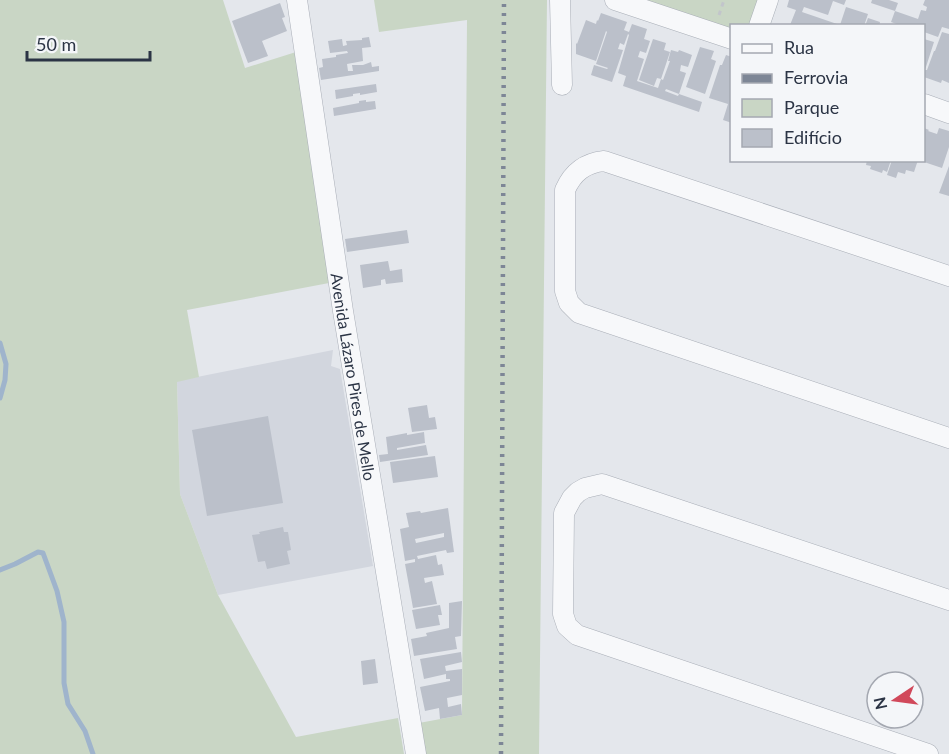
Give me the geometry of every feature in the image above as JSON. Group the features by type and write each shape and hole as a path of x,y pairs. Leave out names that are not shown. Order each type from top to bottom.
{"street":[{"name":"Avenida Lázaro Pires de Mello","path":"297,0 343,310 416,754"},
{"path":"560,0 562,86"},
{"path":"615,0 730,38"},
{"path":"760,24 768,0"},
{"path":"925,104 949,113"},
{"path":"949,276 604,161 580,169 569,182 566,190 565,291 569,303 579,313 949,438"},
{"path":"928,754 577,635 567,626 563,614 564,513 578,492 602,484 949,600"}],"path":[{"path":"718,21 724,0"}],"shaded area":[{"path":"333,350 331,366 340,369 373,566 218,595 180,494 177,381"}],"green space":[{"path":"0,0 223,0 245,68 296,52 329,283 187,310 199,377 177,382 180,494 218,595 296,737 398,718 404,754 0,754"},
{"path":"374,0 547,0 539,754 424,754 419,723 462,715 467,20 379,32"},
{"path":"643,0 760,0 750,24 730,24 730,29"}],"building":[{"path":"789,0 846,0 844,5 833,1 828,15 804,7 802,12 837,24 790,24 796,10 787,7"},
{"path":"872,0 889,0 898,3 895,11 871,3"},
{"path":"925,0 949,0 949,29 942,27 938,37 925,32 925,24 891,22 895,11 918,19 921,10 926,11 927,7 923,5"},
{"path":"280,3 287,31 262,41 268,56 248,63 232,21"},
{"path":"846,7 868,14 865,24 840,24"},
{"path":"601,13 627,22 624,30 629,32 632,24 647,29 644,39 650,41 646,53 640,51 638,57 644,59 637,81 658,88 670,61 668,61 671,50 678,52 679,50 692,55 688,67 681,65 680,71 686,73 679,94 702,102 699,112 623,86 626,76 618,73 628,34 624,45 620,43 618,49 623,50 612,82 591,75 594,65 608,68 596,64 607,32 596,61 576,54 576,43 586,20 596,24","holes":["666,89 679,94 678,96 665,91"]},
{"path":"868,18 880,22 880,24 866,24"},
{"path":"942,32 949,34 949,83 942,80 941,83 925,77 925,70"},
{"path":"369,37 371,47 362,48 363,61 347,64 348,71 353,71 352,65 371,62 372,67 379,66 379,71 321,80 319,68 323,67 322,59 348,53 347,51 330,53 328,41 342,39 343,46 347,45 346,41"},
{"path":"653,39 666,43 664,50 670,52 661,79 657,78 654,86 639,80"},
{"path":"925,39 934,42 925,70"},
{"path":"700,47 714,51 711,59 716,61 705,94 686,87"},
{"path":"726,55 730,56 730,122 723,120 728,104 709,98 720,65"},
{"path":"376,84 377,92 353,94 353,96 336,99 335,90"},
{"path":"366,100 366,102 375,101 376,109 334,116 333,108"},
{"path":"925,128 937,134 939,128 949,131 949,147 942,168 924,162"},
{"path":"867,162 890,162 887,172 883,170 882,173 866,165"},
{"path":"891,162 917,162 914,172 906,170 905,174 898,172 896,178 887,175"},
{"path":"949,166 949,196 939,193"},
{"path":"407,230 409,243 347,252 345,239"},
{"path":"388,261 390,271 402,269 403,282 386,284 385,279 381,280 381,285 363,288 360,265"},
{"path":"427,405 429,418 435,417 437,429 412,432 408,408"},
{"path":"268,416 283,503 207,516 192,430"},
{"path":"424,432 425,443 397,448 397,450 426,445 428,455 380,462 379,455 388,454 386,437"},
{"path":"435,456 438,477 393,483 390,462"},
{"path":"448,508 454,552 447,553 446,550 417,556 418,559 436,555 438,565 442,564 444,575 424,578 425,583 432,581 437,604 413,608 405,564 415,562 415,559 405,561 400,529 409,527 406,513 420,511 421,513","holes":["444,533 444,537 416,543 415,539"]},
{"path":"283,527 284,532 288,532 291,550 287,551 290,564 267,569 265,561 258,562 252,535"},
{"path":"462,601 461,636 455,637 457,649 414,656 411,639 449,628 449,603"},
{"path":"440,605 442,615 438,615 440,625 416,629 412,610"},
{"path":"461,652 462,662 445,666 446,671 462,669 462,695 447,698 448,707 461,704 462,715 440,719 439,708 425,711 420,687 450,681 450,679 446,679 446,674 424,679 420,659"},
{"path":"375,659 378,683 363,685 361,661"}],"waterway":[{"path":"0,343 6,364 0,398"},
{"path":"0,570 38,552 43,553 57,591 64,622 64,683 68,704 85,731 93,754"}],"railway":[{"path":"501,754 504,0"}]}
